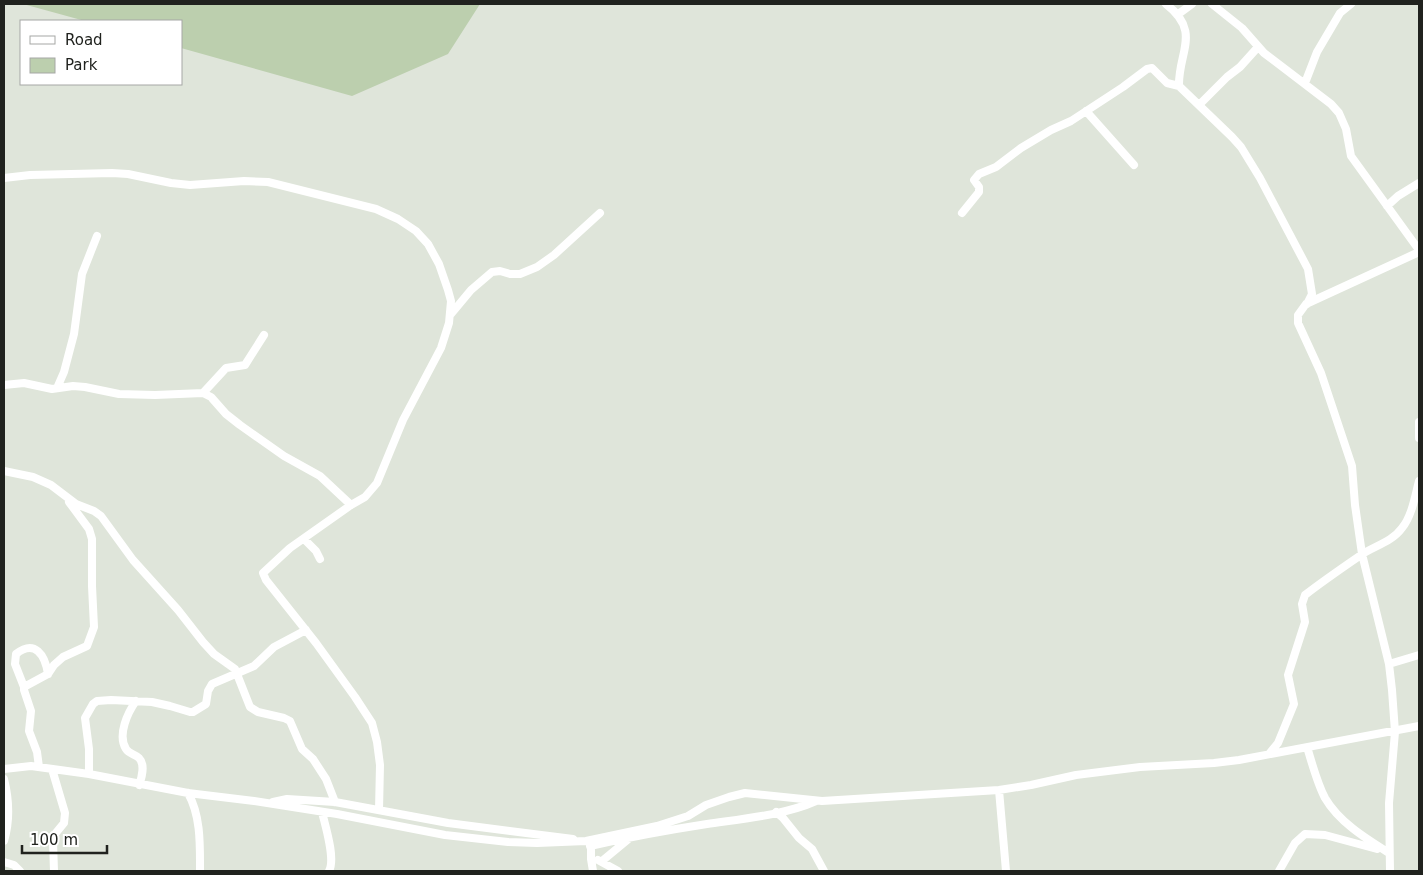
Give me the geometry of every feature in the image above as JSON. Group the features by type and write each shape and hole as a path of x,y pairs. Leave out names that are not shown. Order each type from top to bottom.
{"street":[{"path":"1166,4 1182,23 1187,38 1179,86"},
{"path":"1177,15 1192,4"},
{"path":"1212,4 1242,28 1258,48 1289,74 1305,83 1339,113 1346,129 1351,156 1419,251 1306,304"},
{"path":"1305,83 1316,52 1340,13 1350,4"},
{"path":"1199,105 1258,48"},
{"path":"962,213 979,192 979,187 974,180 975,177 996,167 1021,148 1051,130 1069,123 1149,68 1152,68 1167,83 1179,86 1241,147 1277,208 1308,269 1312,294 1298,315 1298,323 1324,383 1352,466 1362,554 1388,664 1392,690 1395,732 1389,803 1390,871"},
{"path":"1086,111 1134,165"},
{"path":"4,178 30,175 112,173 128,174 171,184 268,182 376,209 398,219 416,231 428,244 439,264 448,290 451,301 450,314 441,348 403,420 377,483 365,497 351,504 304,539 263,573 277,596 306,630 355,696 372,723 380,766 379,810"},
{"path":"1387,206 1398,196 1419,183"},
{"path":"450,314 471,290 492,272 500,271 520,274 537,267 600,213"},
{"path":"57,388 64,372 74,334 82,274 97,236"},
{"path":"203,393 226,368 245,365 264,335"},
{"path":"4,385 24,383 47,389 73,386 119,394 203,393 211,397 226,414 240,425 284,456 320,476 351,504"},
{"path":"1419,422 1419,438"},
{"path":"4,471 44,481 76,504 101,516 133,560 178,610 203,642 214,654 235,669 250,707 258,712 290,721 302,749 313,759 326,779 334,802"},
{"path":"1269,754 1278,743 1294,704 1288,675 1305,622 1302,599 1331,575 1362,554 1384,544 1402,528 1409,514 1419,481"},
{"path":"24,687 48,674 54,665 63,658 87,646 94,627 92,539 89,529 64,494"},
{"path":"304,539 320,558"},
{"path":"89,774 89,749 85,718 97,702 136,701 170,706 186,712 193,712 206,704 208,690 212,684 254,666 274,647 306,630"},
{"path":"39,768 37,752 29,731 31,711 15,664 16,654 27,648 38,651 47,666 48,674"},
{"path":"1388,664 1419,655"},
{"path":"136,701 126,715 124,737 125,748 129,753 138,757 140,762 142,774 139,785"},
{"path":"602,861 633,834 688,816 706,805 746,793 817,800 999,790 1031,786 1076,775 1140,766 1228,762 1419,726"},
{"path":"1307,747 1324,796 1330,805 1346,823 1367,840 1389,853"},
{"path":"4,769 21,766 89,774 139,785 269,803 445,835 537,843 591,843 633,834 776,812 801,807 817,800"},
{"path":"52,769 65,813 64,823 55,834 53,842 54,871"},
{"path":"4,779 7,793 8,817 4,841"},
{"path":"999,790 1006,871"},
{"path":"188,793 194,802 197,816 200,871"},
{"path":"269,803 287,799 334,802 448,823 563,837 581,842"},
{"path":"322,812 330,853 331,870"},
{"path":"776,812 799,838 812,849 824,871"},
{"path":"1279,871 1294,843 1304,834 1325,835 1348,840 1389,853"},
{"path":"591,843 591,859 594,871"},
{"path":"591,859 602,861 618,871"},
{"path":"4,862 14,865 20,871"}],"green space":[{"path":"23,4 480,4 448,54 352,96 182,48 182,20 81,20"}]}
